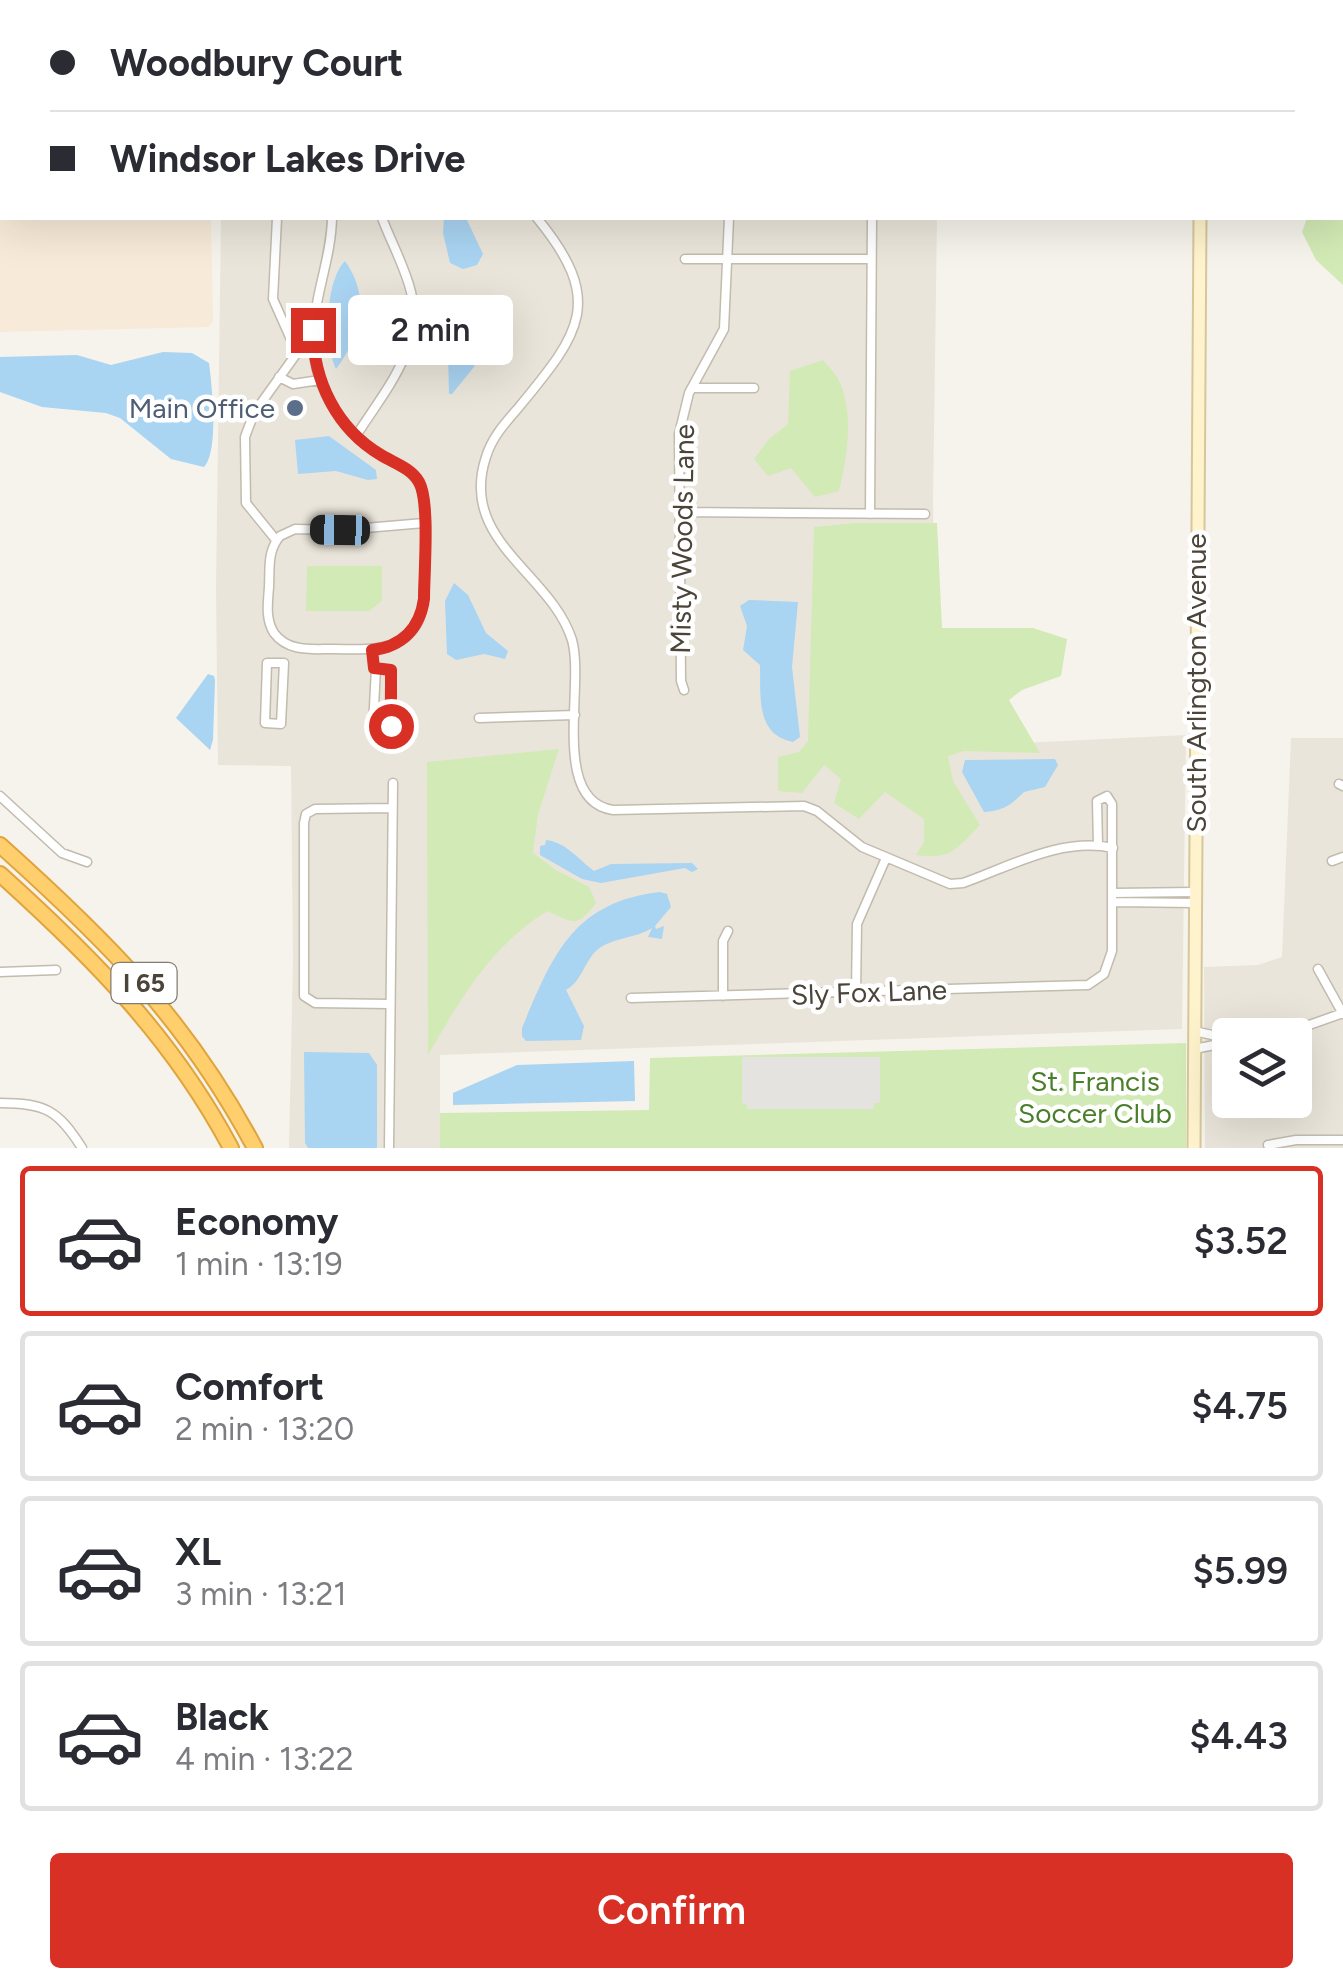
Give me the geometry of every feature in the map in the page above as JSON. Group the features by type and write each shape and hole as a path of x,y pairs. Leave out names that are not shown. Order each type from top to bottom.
{"highway":[{"name":"I 65","path":"0,845 104,941 164,1007 201,1058 255,1148"},
{"name":"I 65","path":"0,874 91,958 145,1017 196,1087 231,1148"}],"street":[{"path":"276,220 272,299 297,352"},
{"path":"332,220 314,312 314,351 320,380 332,405 356,436 415,476 424,494 424,524 424,606 417,624 398,643 372,650 292,646 274,633 268,614 270,555 276,540 290,530 424,524"},
{"path":"356,436 405,362 412,324 411,292 383,220"},
{"path":"539,220 573,270 578,295 576,324 560,357 492,441 483,466 481,493 494,532 570,634 575,660 575,762 584,793 604,809 804,806 817,811 862,847 942,882 963,883 1062,847 1098,844 1113,848"},
{"name":"Misty Woods Lane","path":"684,690 680,681 679,434 692,388 724,329 729,220"},
{"path":"870,514 872,220"},
{"name":"South Arlington Avenue","path":"1194,1148 1200,220"},
{"path":"684,258 872,259"},
{"path":"297,352 314,351"},
{"path":"276,540 246,503 245,440 254,412 297,352"},
{"path":"279,377 292,384 320,380"},
{"path":"692,388 754,388"},
{"path":"680,512 925,514"},
{"path":"284,663 266,664 267,725 283,723 284,663 292,646"},
{"path":"372,650 372,725 388,728 391,670 374,668"},
{"path":"480,718 576,715"},
{"path":"389,1148 393,783"},
{"path":"0,796 62,852 87,862"},
{"path":"1098,844 1098,800 1111,798 1113,898 1195,898"},
{"path":"390,1004 314,1003 304,996 304,824 306,814 315,810 392,808"},
{"path":"856,993 857,924 886,858"},
{"path":"1332,861 1343,858"},
{"name":"Sly Fox Lane","path":"631,998 1088,985 1104,974 1112,950 1113,898"},
{"path":"723,996 723,941 728,931"},
{"path":"1312,1024 1343,1013 1318,969"},
{"path":"0,972 56,970"},
{"path":"1194,1031 1212,1036"},
{"path":"1194,1049 1212,1045"},
{"path":"0,1102 35,1104 52,1112 65,1122 82,1148"},
{"path":"1268,1145 1296,1140 1343,1140"}],"shaded area":[{"path":"0,220 211,220 213,321 208,327 0,332"},
{"path":"221,220 937,220 933,503 936,747 1186,735 1182,1029 440,1055 440,1148 289,1148 293,961 291,766 218,765"},
{"path":"1291,738 1343,738 1343,1148 1205,1148 1204,967 1258,965 1282,957"},
{"path":"742,1057 880,1057 880,1103 874,1103 874,1109 747,1109 747,1104 742,1103"}],"green space":[{"path":"1306,220 1343,220 1343,285 1316,260 1302,232"},
{"path":"823,360 843,392 848,435 839,491 815,497 791,468 768,476 754,459 768,440 788,424 790,371"},
{"path":"937,523 942,628 1033,628 1067,639 1061,676 1022,690 1009,700 1040,753 964,751 948,756 953,781 980,825 946,854 916,855 924,842 924,819 885,792 859,819 834,803 841,779 824,765 802,793 778,791 778,757 799,752 808,741 814,527"},
{"path":"307,566 382,566 382,601 369,611 306,611"},
{"path":"559,749 538,814 533,853 589,887 596,903 574,921 547,911 509,941 465,994 428,1055 427,762"},
{"name":"St. Francis Soccer Club","path":"1186,1043 1186,1148 440,1148 440,1113 649,1110 650,1058"}],"water":[{"path":"444,220 467,220 483,254 477,265 463,269 450,263"},
{"path":"345,261 358,288 360,316 352,343 336,369 328,314 333,283"},
{"path":"451,307 461,313 464,335 476,358 474,367 449,394 447,312"},
{"path":"163,352 192,353 209,363 213,433 204,467 171,459 120,418 42,407 0,392 0,357 77,355 111,365"},
{"path":"329,436 376,470 377,479 336,471 298,474 295,440"},
{"path":"454,583 468,595 486,633 508,651 505,659 484,654 456,660 447,654 445,601"},
{"path":"749,600 798,602 792,667 800,737 793,742 781,738 766,722 760,665 743,650 747,626 740,606"},
{"path":"208,674 215,680 210,750 176,718"},
{"path":"1055,759 1058,765 1045,787 1024,792 1007,806 984,812 962,772 965,760"},
{"path":"546,840 566,848 594,871 611,864 692,863 698,869 601,883 582,879 540,855 540,846"},
{"path":"660,892 667,894 671,907 655,926 664,926 662,939 648,937 652,928 603,946 566,990 584,1026 581,1040 526,1041 522,1028 544,978 569,937 606,907"},
{"path":"304,1052 369,1053 377,1065 377,1148 308,1148"},
{"path":"634,1061 635,1101 453,1105 453,1093 517,1065"}],"place":[{"name":"Main Office","path":"295,408"}],"route":[{"path":"313,330 317,369 336,412 366,445 412,474 424,494 421,614 401,640 372,650 374,668 391,670 391,726"}]}
